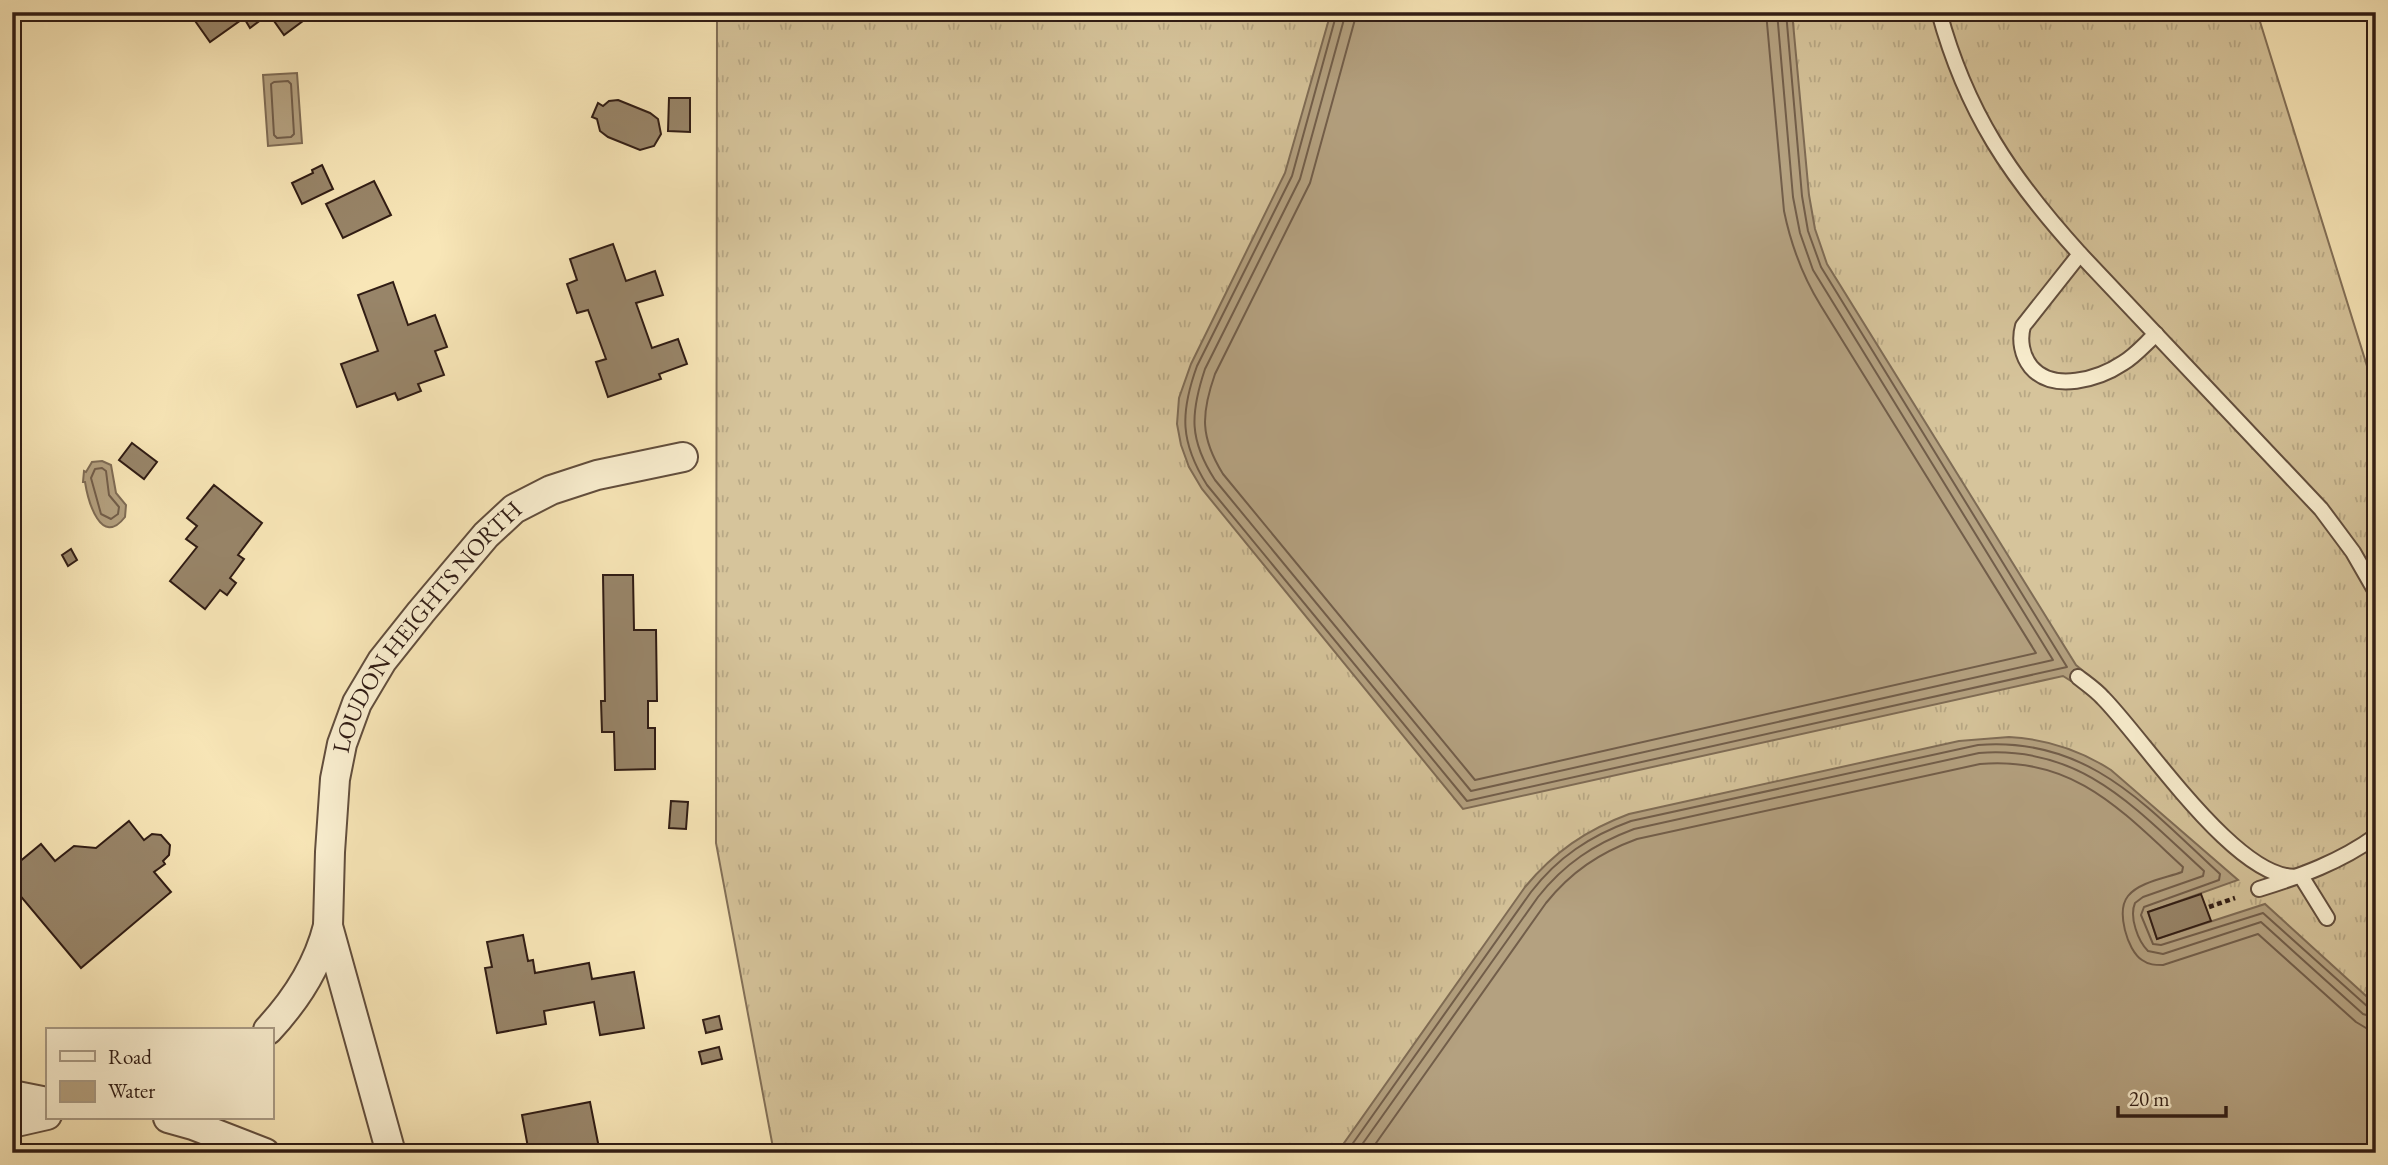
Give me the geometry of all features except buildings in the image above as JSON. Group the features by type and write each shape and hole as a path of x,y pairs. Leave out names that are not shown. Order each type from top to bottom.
{"street":[{"name":"LOUDON HEIGHTS NORTH","path":"270,1028 295,998 316,964 328,926 331,840 338,760 357,703 382,661 486,535 514,509 551,490 570,484 683,457"},
{"name":"LOUDON HEIGHTS NORTH","path":"328,926 391,1153"},
{"path":"12,1094 46,1102"},
{"path":"12,1123 46,1115"},
{"path":"175,1120 265,1153"}],"lane":[{"path":"1939,12 1958,69 1992,143 2044,214 2321,509 2353,552 2376,592"},
{"path":"2080,254 2024,326 2022,347 2027,362 2035,372 2063,382 2092,377 2123,364 2156,334"},
{"path":"2078,677 2104,698 2236,849 2260,867 2277,875 2301,876"},
{"path":"2259,889 2342,859 2376,836"},
{"path":"2301,876 2328,918"}],"green space":[{"path":"717,12 2257,12 2376,395 2376,1153 774,1153 716,843"}],"water":[{"path":"1331,12 1792,12 1809,195 1815,229 1827,264 2076,665 2082,670 2071,681 2063,676 1463,809 1202,489 1189,467 1177,424 1179,398 1191,364 1285,173"},
{"path":"297,73 302,143 268,146 263,75"},
{"path":"102,461 111,465 116,493 126,505 125,517 117,525 109,527 97,518 83,482 84,471 86,472 92,462"},
{"path":"2009,737 2062,747 2111,770 2238,880 2148,912 2157,939 2265,904 2376,1005 2376,1153 1337,1153 1525,887 1547,863 1572,843 1629,814 1959,741"}]}
